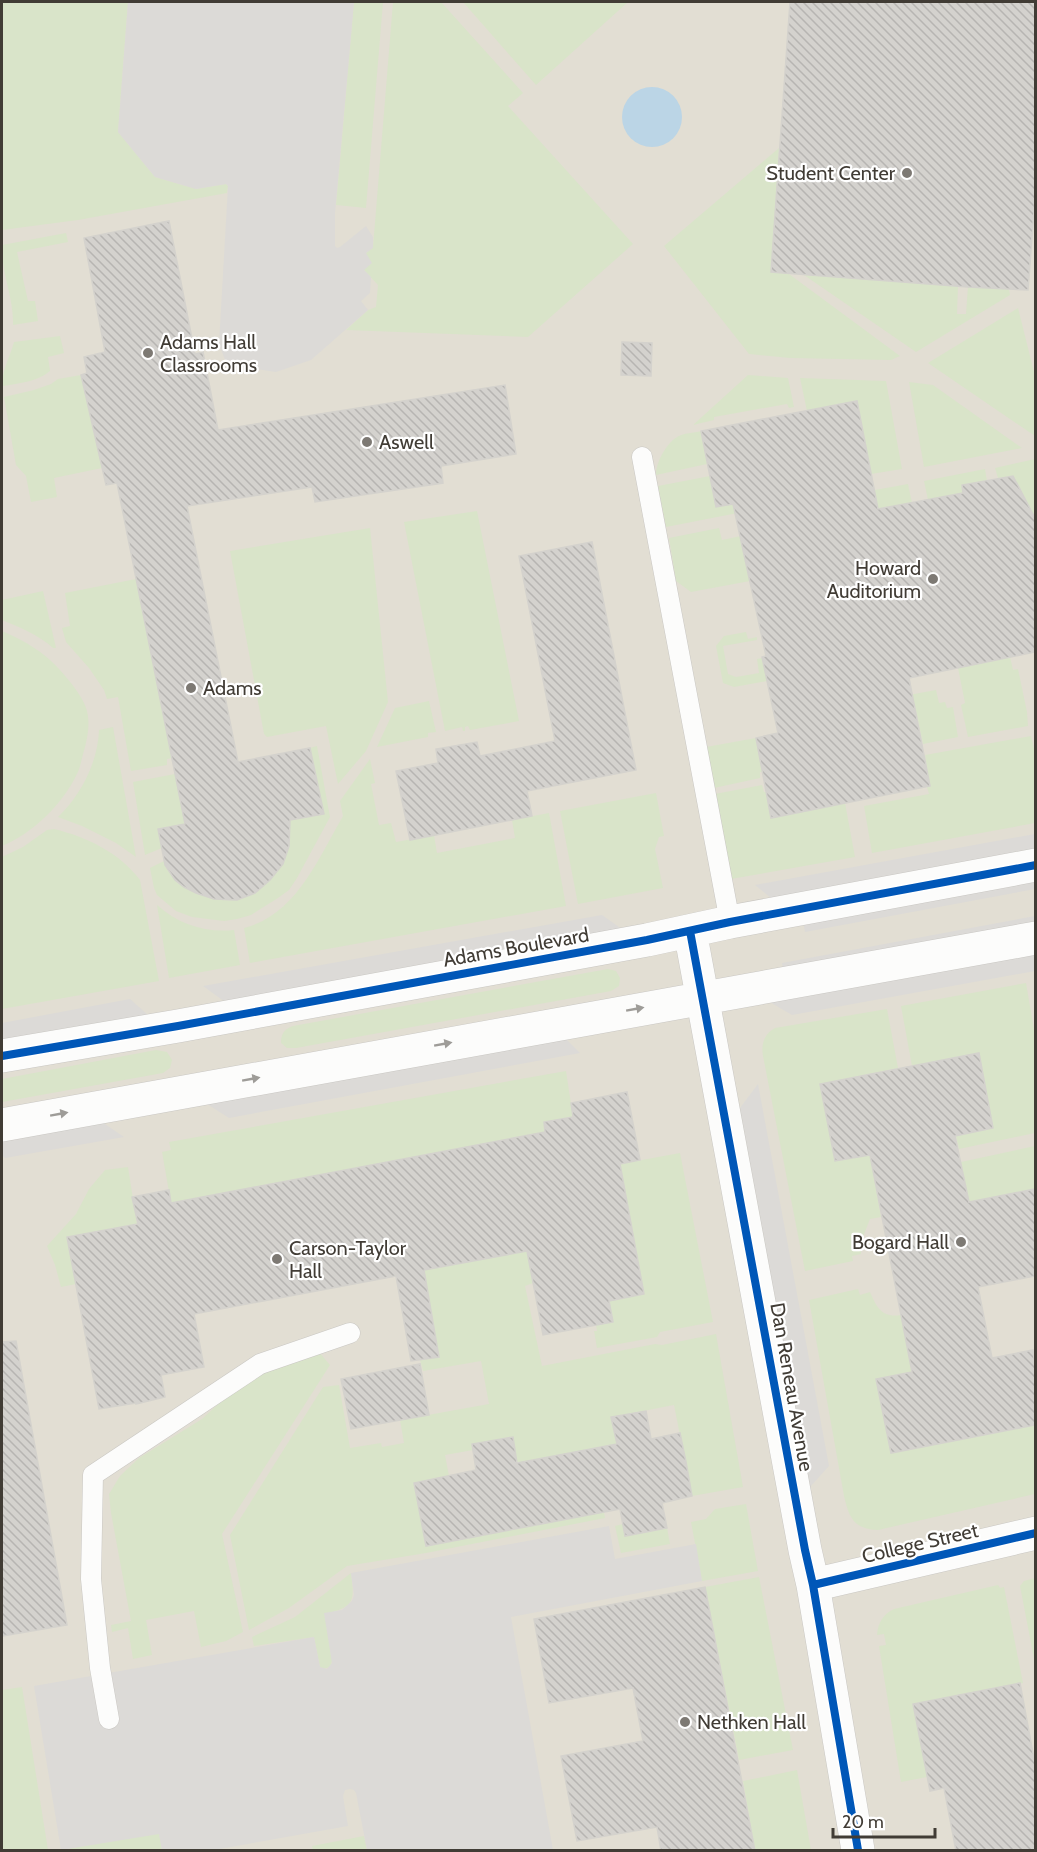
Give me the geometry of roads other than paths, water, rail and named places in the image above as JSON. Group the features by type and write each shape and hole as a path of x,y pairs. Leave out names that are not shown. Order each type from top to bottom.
{"street":[{"name":"Adams Boulevard","path":"2,1056 178,1026 1035,865"},
{"name":"Dan Reneau Avenue","path":"690,931 813,1585 858,1851"},
{"path":"2,1125 1035,938"},
{"name":"College Street","path":"813,1585 1035,1533"}],"lane":[{"path":"642,458 730,922"},
{"path":"109,1719 100,1668 91,1579 93,1475 260,1364 350,1333"}],"water":[{"path":"652,87 669,92 677,100 682,117 677,134 669,142 652,147 635,142 627,134 622,117 627,100 635,92"}],"place":[{"name":"Student Center","path":"907,173"},
{"name":"Adams Hall Classrooms","path":"148,353"},
{"name":"Aswell","path":"367,442"},
{"name":"Howard Auditorium","path":"933,579"},
{"name":"Adams","path":"191,688"},
{"name":"Bogard Hall","path":"961,1242"},
{"name":"Carson-Taylor Hall","path":"277,1259"},
{"name":"Nethken Hall","path":"685,1722"}]}
